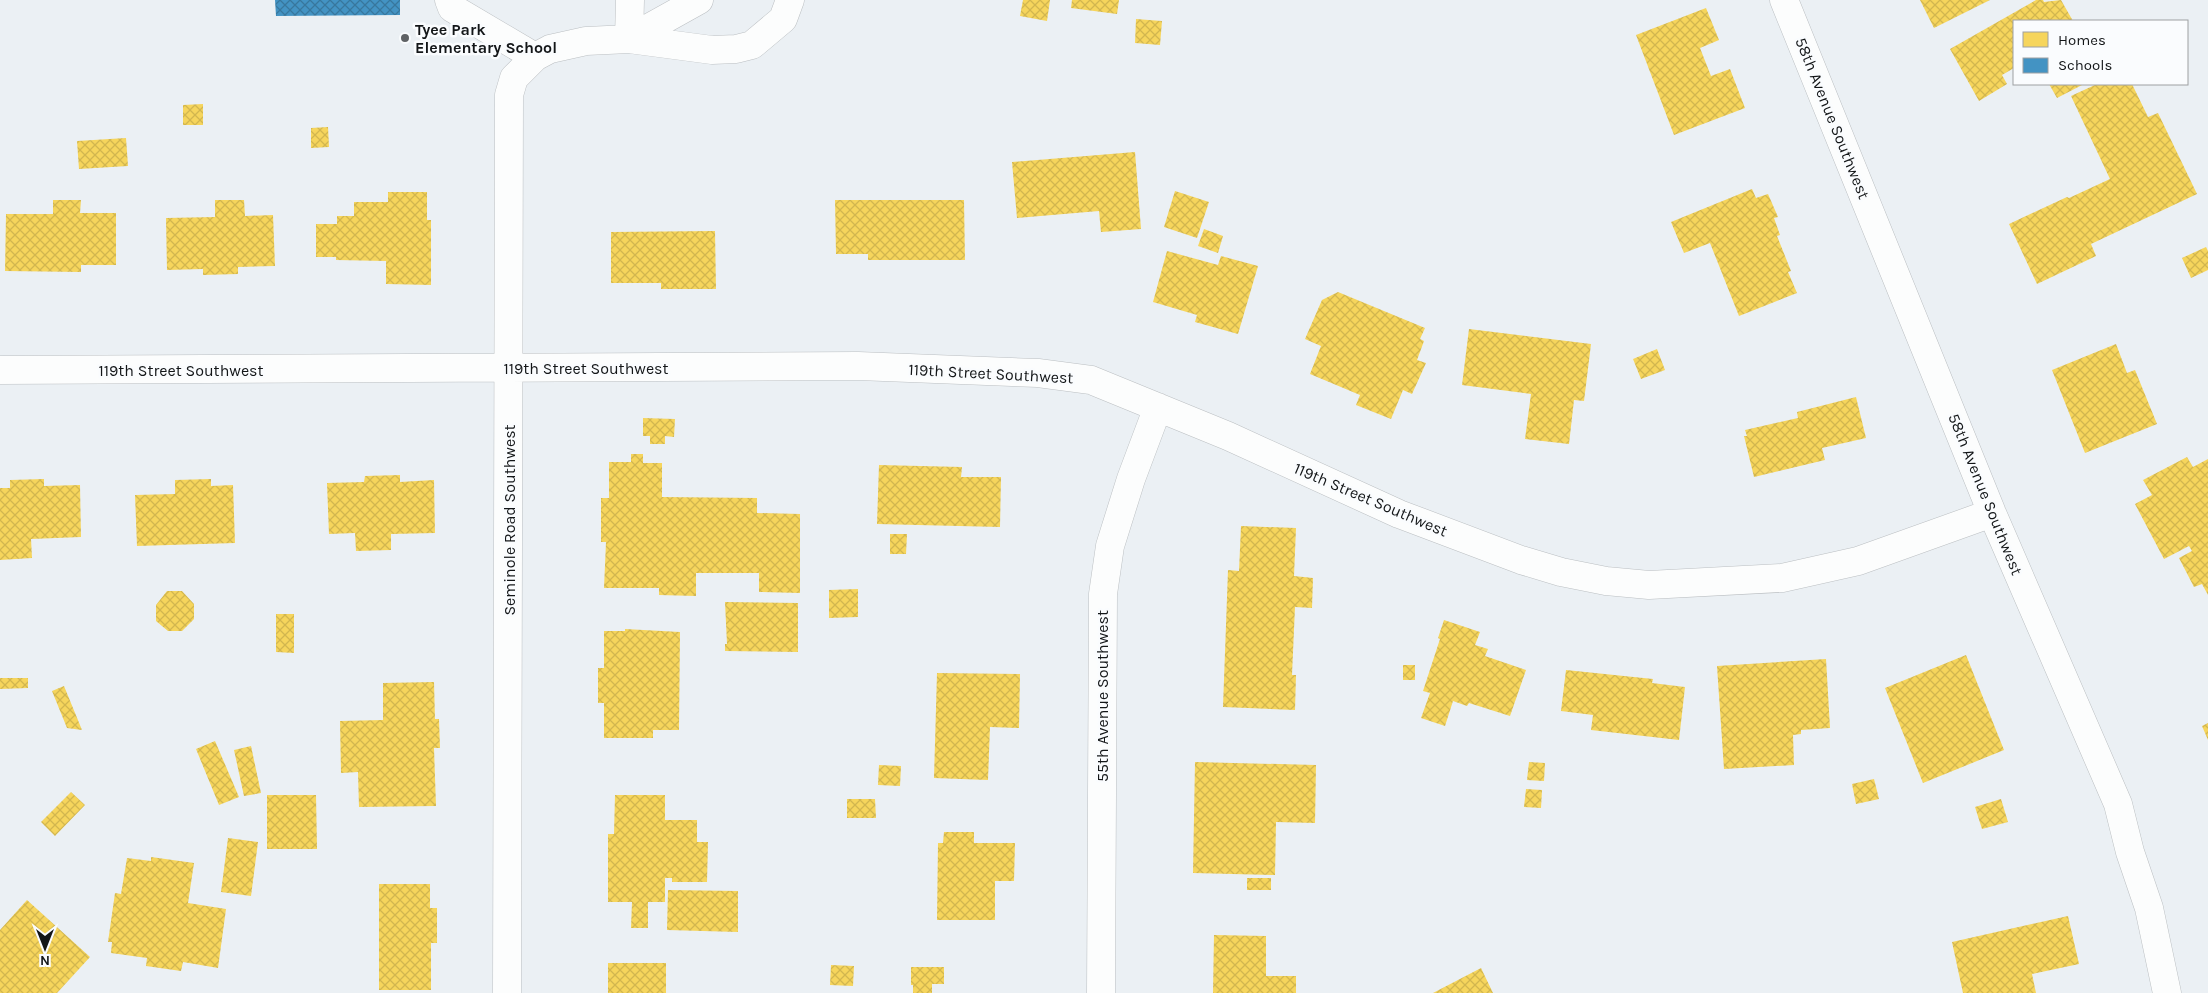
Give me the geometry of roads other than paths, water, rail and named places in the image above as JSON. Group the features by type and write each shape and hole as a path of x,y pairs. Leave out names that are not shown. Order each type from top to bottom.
{"street":[{"path":"448,0 452,8 535,57 550,49 586,41 629,39 712,50 736,49 752,45 774,28 783,19 790,0"},
{"path":"629,39 630,0"},
{"path":"629,39 698,0"},
{"name":"58th Avenue Southwest","path":"1784,0 1992,513 2118,804 2130,852 2149,908 2167,993"},
{"name":"Seminole Road Southwest","path":"507,993 510,369 509,95 514,78 535,57"},
{"name":"119th Street Southwest","path":"0,370 858,366 1038,373 1091,380 1228,436 1399,514 1521,560 1561,572 1606,581 1650,586 1782,578 1858,562 1992,513"},
{"name":"55th Avenue Southwest","path":"1101,993 1103,594 1110,546 1131,479 1158,407"}],"place":[{"name":"Tyee Park Elementary School","path":"405,38"}]}
